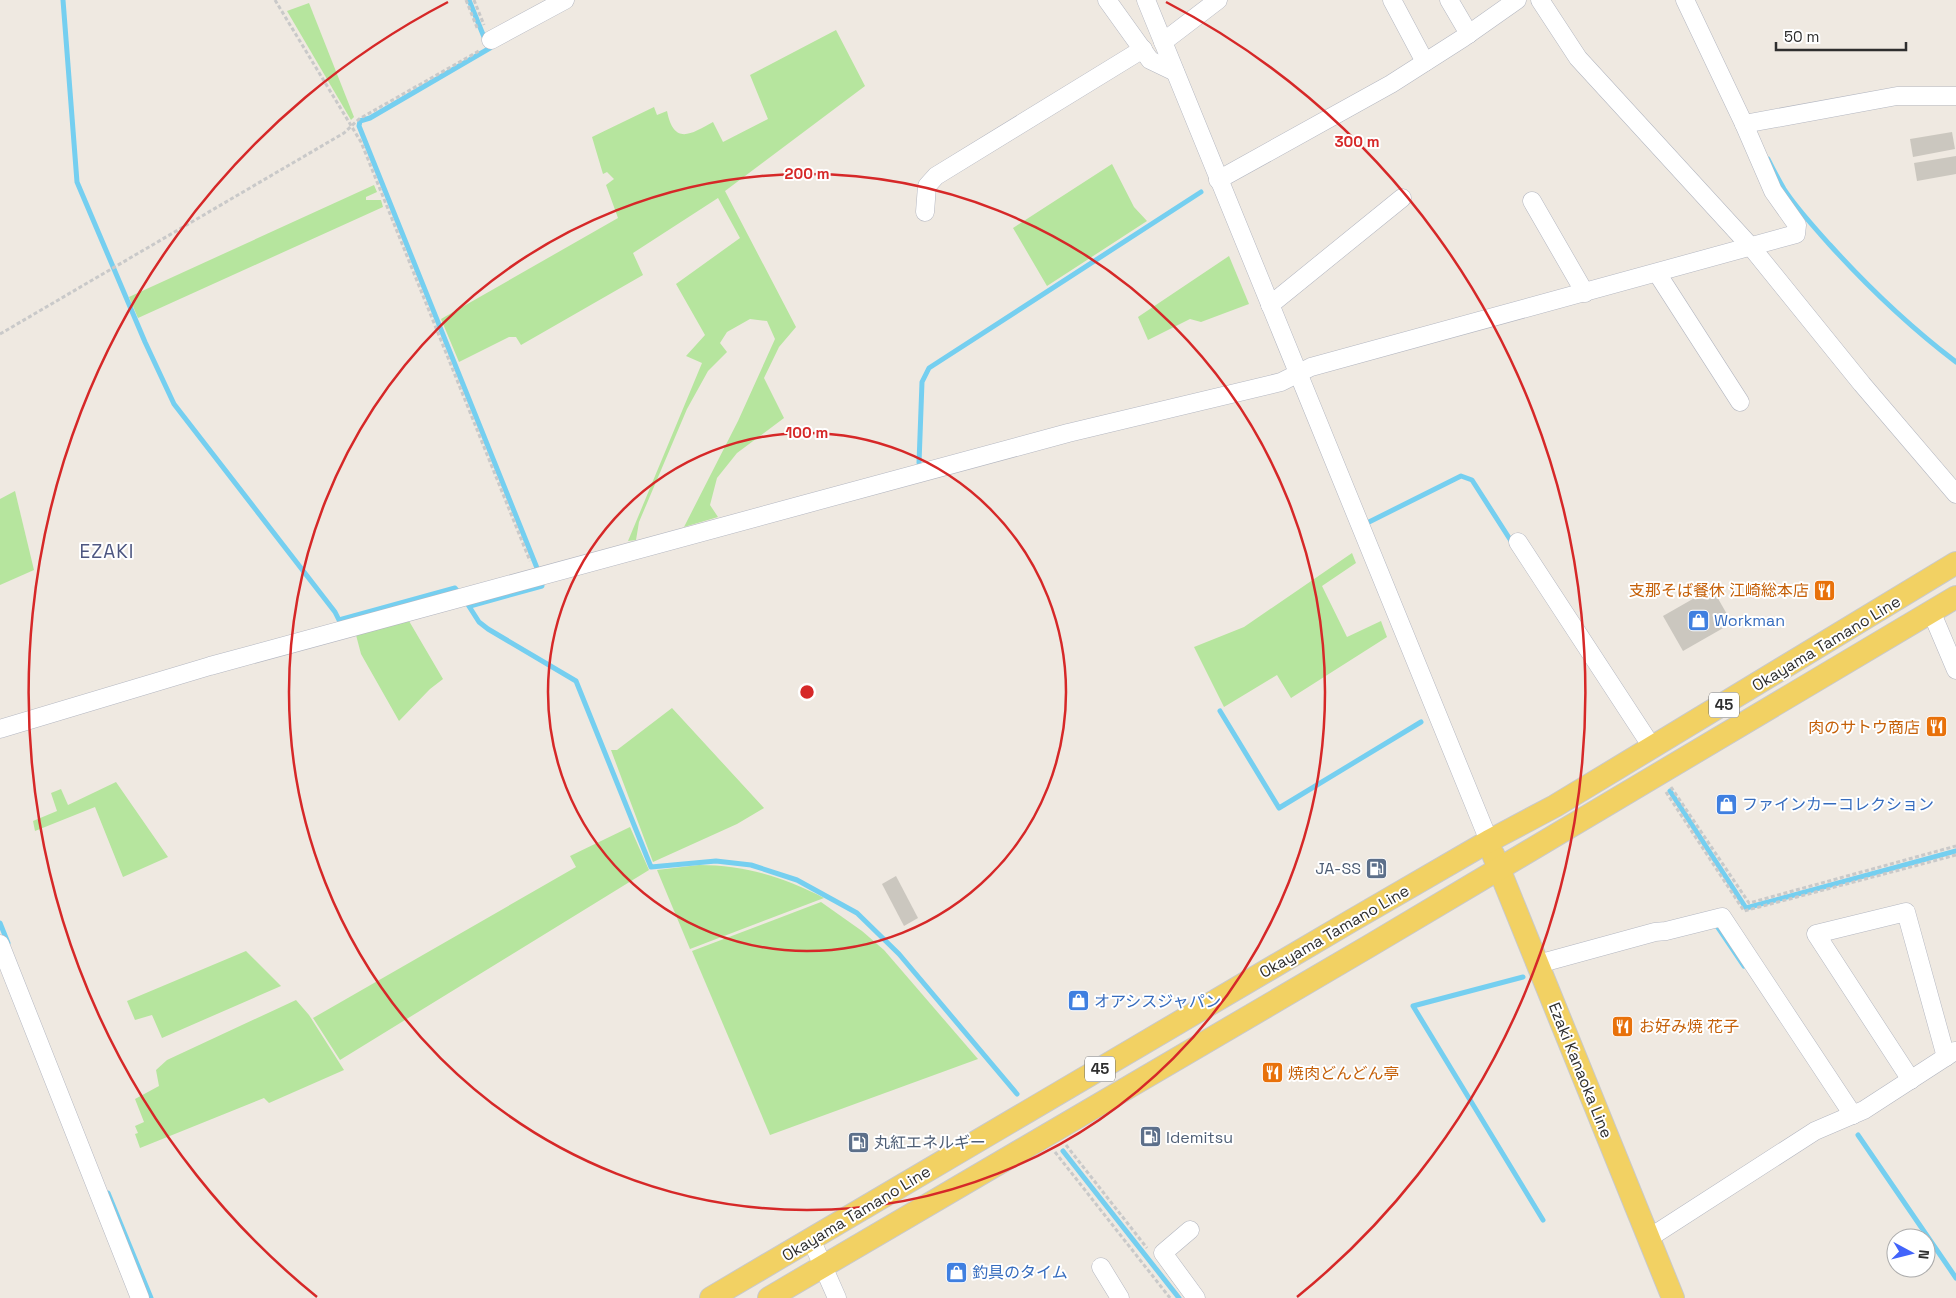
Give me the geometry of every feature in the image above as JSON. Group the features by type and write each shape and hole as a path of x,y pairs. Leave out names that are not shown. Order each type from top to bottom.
{"main road":[{"name":"Okayama Tamano Line","path":"711,1298 1488,841 1555,806 1956,564"},
{"name":"Okayama Tamano Line","path":"769,1298 1362,950 1956,596"},
{"name":"Ezaki Kanaoka Line","path":"1488,841 1673,1298"}],"street":[{"path":"488,43 565,0"},
{"path":"1107,0 1150,60 1174,72"},
{"path":"1146,0 1488,841"},
{"path":"1162,42 1218,0"},
{"path":"1392,0 1425,62"},
{"path":"1449,0 1468,34"},
{"path":"1218,180 1391,84 1517,0"},
{"path":"1540,0 1578,58 1752,248 1862,384 1956,494"},
{"path":"0,729 219,663 1058,436 1281,382 1311,367 1752,248 1796,234 1796,225 1773,191 1749,122 1685,0"},
{"path":"925,212 927,186 936,176 1143,49"},
{"path":"1749,122 1897,96 1956,96"},
{"path":"1270,305 1402,198"},
{"path":"1532,201 1585,292"},
{"path":"1657,273 1740,402"},
{"path":"1518,542 1652,747"},
{"path":"1931,611 1956,670"},
{"path":"1649,1238 1815,1131 1864,1110 1911,1080 1951,1054 1906,912 1816,934 1911,1080"},
{"path":"1538,964 1655,932 1722,917 1853,1115"},
{"path":"0,944 140,1298"},
{"path":"1190,1230 1163,1253 1196,1298"},
{"path":"811,1240 837,1298"},
{"path":"1101,1267 1120,1298"}],"path":[{"path":"275,0 365,151 537,578"},
{"path":"466,0 488,43"},
{"path":"474,0 488,43"},
{"path":"0,334 344,133 359,119 488,43"},
{"path":"1670,786 1749,903 1956,846"},
{"path":"1664,790 1744,911 1956,855"},
{"path":"1064,1143 1148,1249"},
{"path":"1053,1150 1170,1298"}],"green space":[{"path":"309,3 354,117 351,120 287,11"},
{"path":"836,30 865,86 725,191 796,327 779,347 764,378 784,418 737,453 717,478 710,505 718,517 684,527 738,421 775,339 767,321 750,319 727,332 720,343 727,352 708,371 687,409 639,522 636,540 628,541 702,363 686,356 705,335 676,284 740,238 718,198 633,253 643,275 521,345 516,337 509,337 459,362 441,319 618,218 606,185 614,179 607,172 603,174 592,137 654,107 657,115 667,111 670,122 679,133 691,133 713,122 723,142 768,119 750,75"},
{"path":"1112,164 1134,207 1147,221 1047,286 1013,228"},
{"path":"374,185 377,192 366,197 366,200 381,200 383,207 138,318 129,297"},
{"path":"1229,256 1249,304 1201,322 1190,319 1148,340 1138,317"},
{"path":"15,491 34,570 0,585 0,499"},
{"path":"1352,553 1356,563 1322,586 1347,637 1381,621 1387,637 1291,698 1277,675 1224,707 1194,647 1244,627"},
{"path":"409,621 443,679 430,689 399,721 361,654 356,635"},
{"path":"672,708 764,808 737,824 653,862 611,750 617,750"},
{"path":"116,782 168,857 123,877 95,807 35,831 33,821 57,811 51,793 61,789 68,805"},
{"path":"630,827 649,870 340,1060 313,1018 576,867 570,856"},
{"path":"699,865 732,867 779,878 824,898 690,949 657,870"},
{"path":"821,902 862,931 884,950 978,1059 770,1135 692,951"},
{"path":"246,951 281,986 162,1038 152,1015 135,1020 127,1001"},
{"path":"296,1000 309,1015 344,1070 269,1103 264,1098 140,1148 135,1134 138,1133 135,1126 144,1122 135,1099 159,1086 156,1070 167,1060"}],"building":[{"path":"1952,132 1955,149 1913,157 1910,139"},
{"path":"1956,156 1956,174 1917,181 1914,163"},
{"path":"1712,588 1732,623 1683,651 1663,616"},
{"path":"896,876 918,918 904,926 882,884"}],"waterway":[{"path":"63,0 77,182 145,342 174,404 335,612 339,620 455,588 459,593"},
{"path":"469,0 484,37"},
{"path":"488,46 490,48 370,118 360,121 359,126 537,568"},
{"path":"1768,159 1794,204 1845,261 1906,321 1956,362"},
{"path":"919,463 922,382 929,368 1201,192"},
{"path":"1369,522 1461,476 1472,480 1513,544"},
{"path":"470,606 542,586 542,584"},
{"path":"465,600 479,622 488,629 576,681 651,867 716,861 751,865 797,880 857,913 899,954 1017,1094"},
{"path":"1220,711 1279,808 1421,722"},
{"path":"1670,791 1746,908 1956,851"},
{"path":"0,923 8,943"},
{"path":"1715,923 1744,966"},
{"path":"1523,977 1413,1006 1543,1220"},
{"path":"1858,1135 1956,1278"},
{"path":"1063,1151 1179,1298"},
{"path":"108,1193 151,1298"}],"place":[{"name":"支那そば餐休 江崎総本店","path":"1825,590"},
{"name":"Workman","path":"1698,620"},
{"name":"肉のサトウ商店","path":"1936,727"},
{"name":"ファインカーコレクション","path":"1726,804"},
{"name":"JA-SS","path":"1377,868"},
{"name":"オアシスジャパン","path":"1078,1001"},
{"name":"お好み焼 花子","path":"1623,1026"},
{"name":"焼肉どんどん亭","path":"1272,1073"},
{"name":"Idemitsu","path":"1150,1137"},
{"name":"丸紅エネルギー","path":"858,1142"},
{"name":"釣具のタイム","path":"956,1272"}],"district":[{"name":"EZAKI","path":"107,551"}]}
